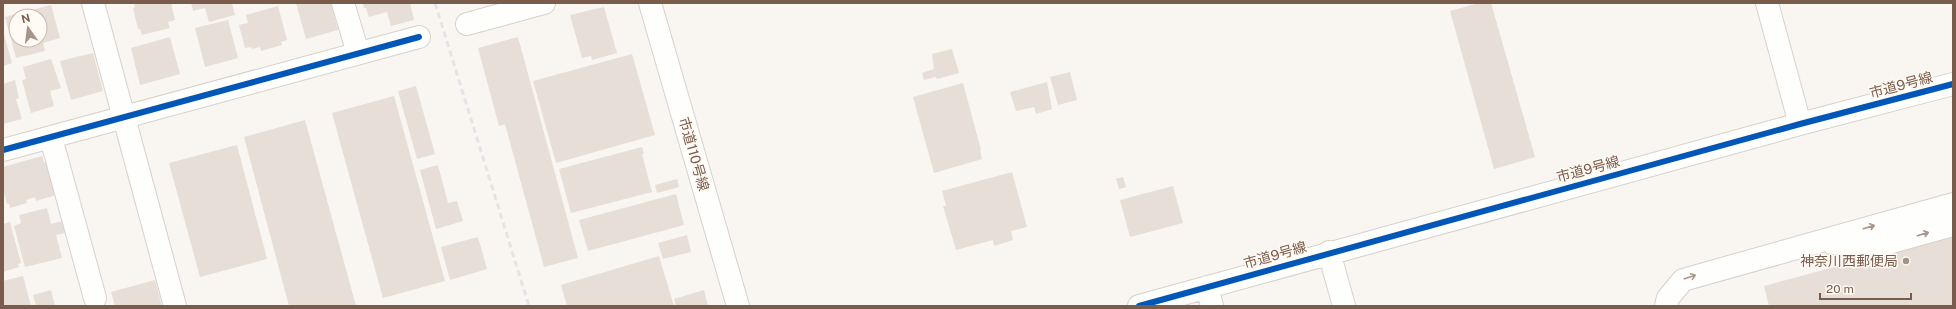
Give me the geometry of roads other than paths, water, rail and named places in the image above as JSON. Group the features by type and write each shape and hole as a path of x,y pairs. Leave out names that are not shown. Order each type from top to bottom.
{"street":[{"path":"94,3 175,306"},
{"path":"343,3 358,53"},
{"path":"467,24 544,3"},
{"name":"市道110号線","path":"650,3 738,306"},
{"path":"1767,3 1800,124"},
{"path":"3,150 419,37"},
{"name":"市道9号線","path":"1139,306 1210,296 1230,280 1800,124 1953,84"},
{"path":"51,138 95,298"},
{"path":"1666,306 1668,298 1683,280 1953,204"},
{"path":"1801,246 1841,243 1864,246 1881,245 1953,225"},
{"path":"1329,252 1344,306"}],"railway":[{"path":"435,3 529,306"}],"place":[{"name":"神奈川西郵便局","path":"1906,261"}]}
